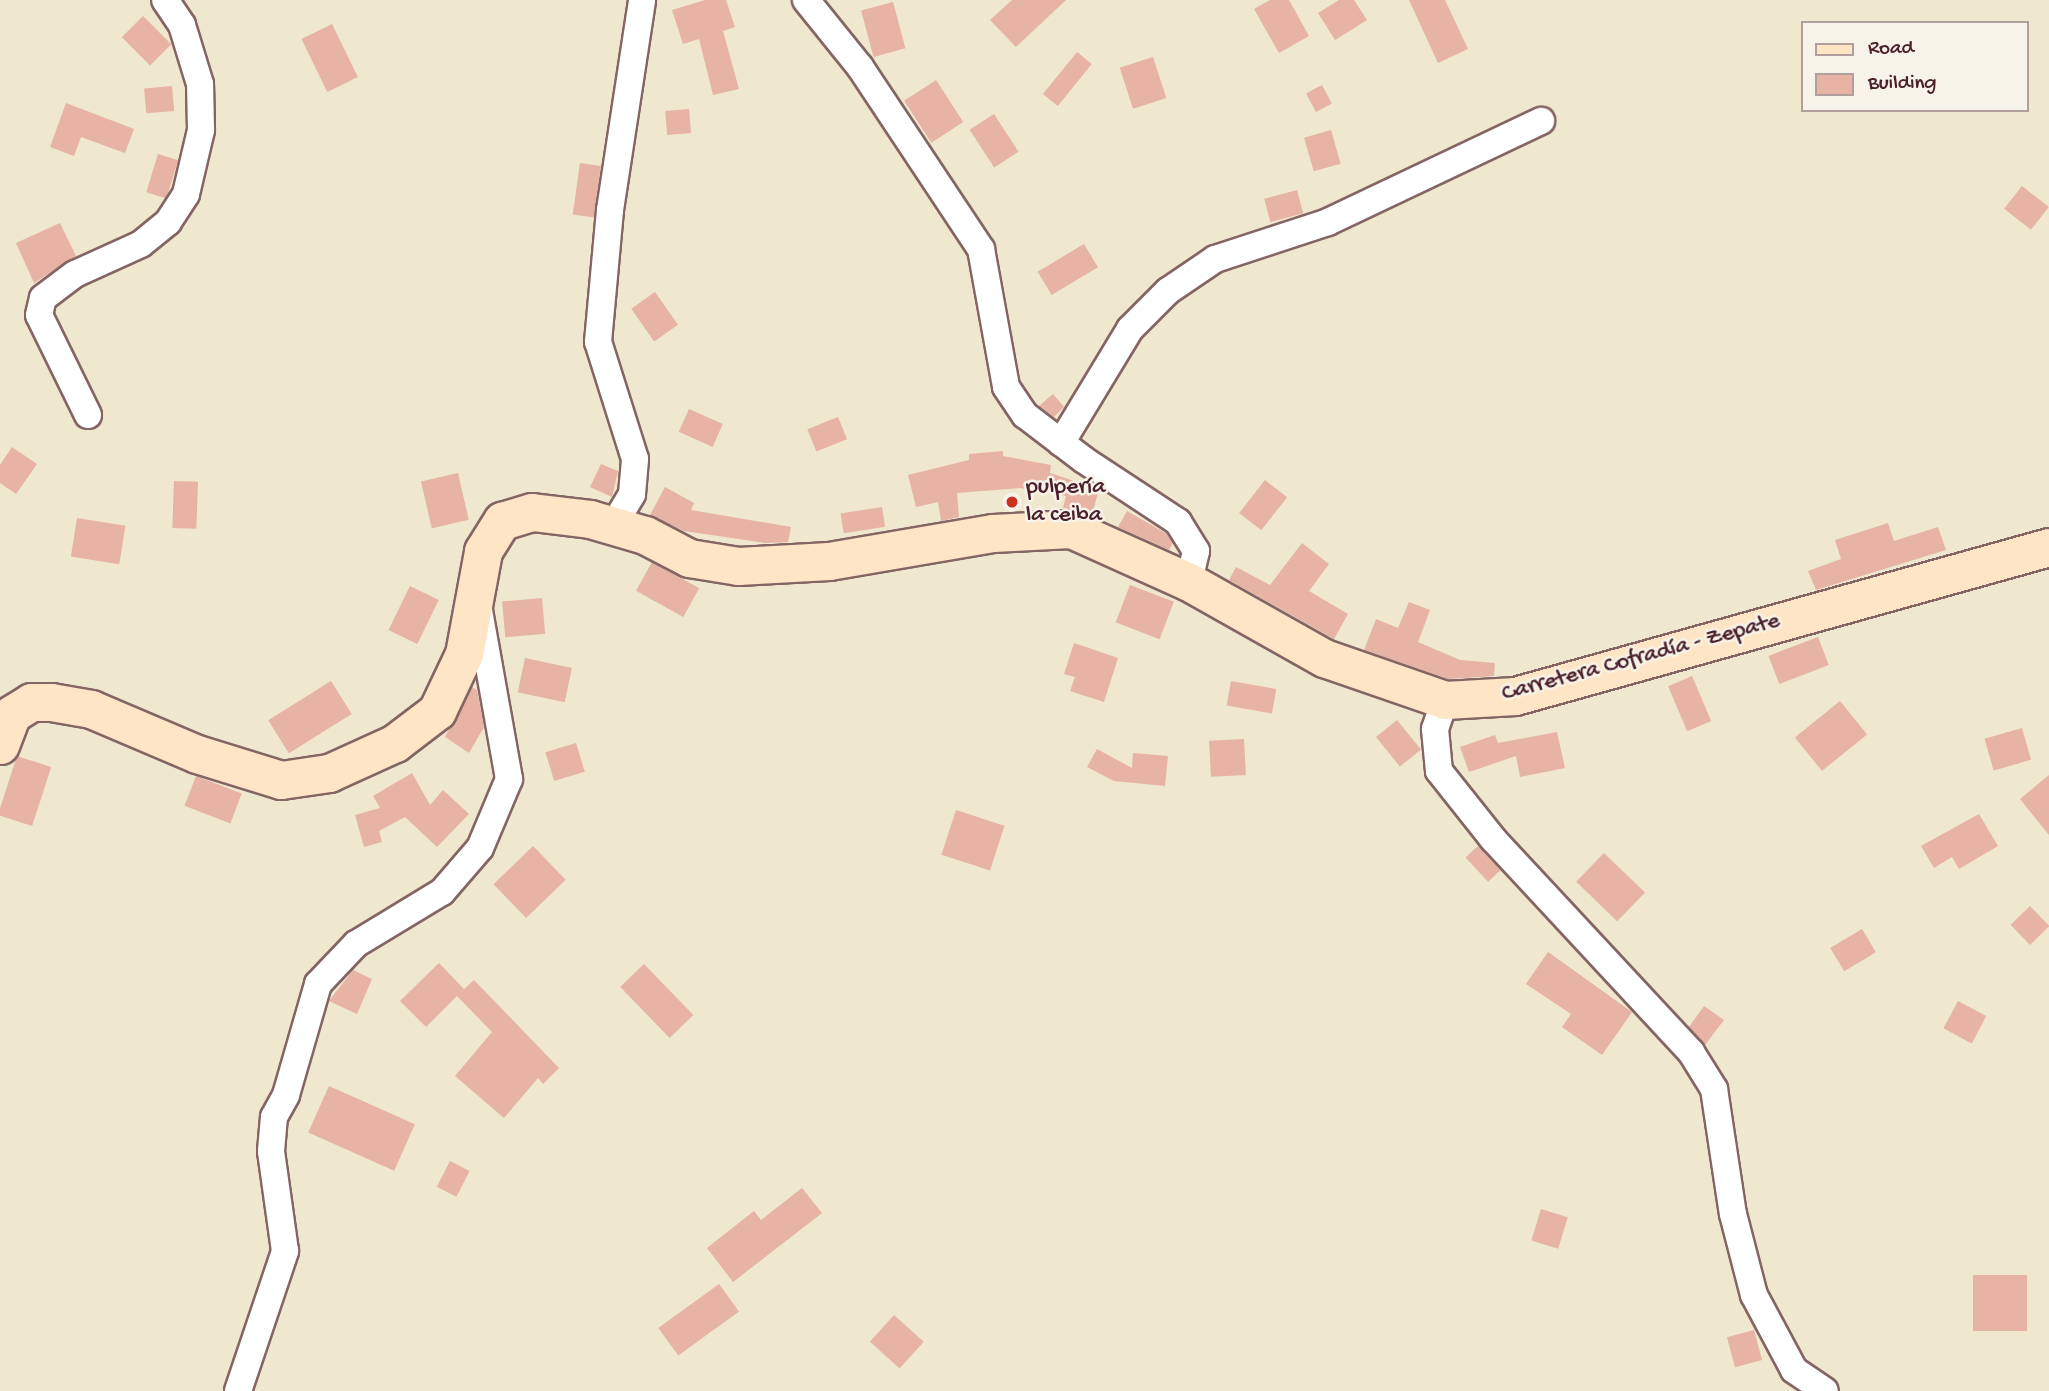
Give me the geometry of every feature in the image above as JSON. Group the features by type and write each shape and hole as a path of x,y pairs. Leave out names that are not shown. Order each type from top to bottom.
{"street":[{"path":"88,415 39,315 43,299 75,274 141,244 168,222 186,194 201,130 200,84 182,25 165,0"},
{"path":"613,526 632,495 635,459 598,342 610,210 642,0"},
{"path":"806,0 860,68 981,249 1006,387 1025,415 1061,443 1178,522 1196,551 1189,582"},
{"path":"1061,443 1130,329 1168,291 1215,259 1328,222 1541,121"},
{"name":"Carretera Cofradía - Zepate","path":"0,745 12,714 31,702 51,702 91,709 197,754 281,780 329,773 395,743 437,711 464,654 483,551 502,521 532,512 613,526 645,535 689,558 738,566 829,561 993,533 1071,529 1189,582 1324,658 1445,700 1514,696 2049,547"},
{"path":"238,1391 285,1251 271,1151 274,1117 286,1095 318,984 356,944 442,892 481,848 509,779 476,593"},
{"path":"1445,700 1435,729 1439,771 1493,839 1690,1052 1714,1090 1732,1214 1754,1295 1794,1370 1825,1391"}],"building":[{"path":"705,0 726,0 735,27 723,31 739,89 713,95 699,39 683,44 672,10"},
{"path":"1012,0 1066,0 1016,47 990,20"},
{"path":"1270,0 1289,0 1309,36 1279,53 1254,9"},
{"path":"1339,0 1354,0 1367,20 1335,40 1318,13"},
{"path":"1409,0 1445,0 1468,49 1438,63"},
{"path":"893,2 905,48 874,57 861,11"},
{"path":"143,16 171,44 150,65 122,37"},
{"path":"332,24 358,77 327,92 301,39"},
{"path":"1077,52 1092,64 1058,106 1043,94"},
{"path":"1153,57 1166,98 1133,109 1120,68"},
{"path":"936,80 963,122 931,143 904,101"},
{"path":"1322,85 1332,104 1316,112 1306,93"},
{"path":"172,86 174,111 146,113 144,88"},
{"path":"66,103 134,129 125,153 81,137 74,156 50,147"},
{"path":"689,109 691,133 667,135 665,111"},
{"path":"994,114 1019,152 994,168 970,130"},
{"path":"1331,130 1341,164 1314,171 1304,138"},
{"path":"158,154 178,160 166,198 146,192"},
{"path":"580,163 601,166 594,217 573,214"},
{"path":"2022,186 2049,207 2031,230 2004,209"},
{"path":"1297,190 1303,213 1270,222 1264,199"},
{"path":"60,223 76,256 34,283 16,243"},
{"path":"1084,244 1098,267 1052,295 1038,272"},
{"path":"655,292 678,325 654,341 631,309"},
{"path":"1053,394 1064,407 1054,417 1039,406"},
{"path":"689,409 723,424 713,447 679,432"},
{"path":"838,417 847,439 816,452 807,429"},
{"path":"12,447 37,464 16,494 0,483 0,465"},
{"path":"1003,451 1003,456 1051,465 1050,473 1099,489 1092,515 1063,508 1066,496 1020,488 957,493 959,517 941,521 938,502 916,507 908,475 969,460 969,454"},
{"path":"601,464 618,471 612,497 590,487"},
{"path":"458,473 469,520 432,528 421,482"},
{"path":"1265,480 1287,497 1261,530 1239,513"},
{"path":"174,481 198,482 196,529 172,528"},
{"path":"665,487 694,503 691,510 791,527 788,542 765,543 684,531 650,515"},
{"path":"882,507 885,527 844,533 841,514"},
{"path":"1127,511 1167,534 1173,543 1169,550 1118,527"},
{"path":"77,518 125,526 119,564 71,557"},
{"path":"1888,523 1894,541 1938,527 1946,550 1816,590 1808,571 1841,559 1835,540"},
{"path":"1302,543 1329,564 1309,591 1348,614 1334,639 1229,580 1236,567 1270,585"},
{"path":"652,562 699,588 683,617 636,591"},
{"path":"1130,585 1174,602 1160,639 1116,622"},
{"path":"410,586 439,600 417,644 389,630"},
{"path":"542,598 545,634 505,637 502,601"},
{"path":"1409,602 1430,610 1418,642 1460,660 1495,663 1494,676 1448,679 1364,650 1376,619 1398,628"},
{"path":"1818,637 1829,665 1779,684 1769,656"},
{"path":"1074,643 1118,658 1104,702 1070,691 1075,677 1064,674"},
{"path":"525,658 572,668 565,702 518,692"},
{"path":"1692,676 1711,721 1687,731 1668,686"},
{"path":"331,681 352,714 289,753 268,720"},
{"path":"1231,681 1276,689 1272,714 1227,706"},
{"path":"472,687 477,690 484,727 469,753 445,737"},
{"path":"1840,701 1867,734 1822,771 1795,738"},
{"path":"1397,720 1421,750 1400,767 1376,737"},
{"path":"2022,728 2031,760 1994,770 1985,739"},
{"path":"1557,732 1565,768 1520,777 1516,756 1469,772 1460,747 1495,735 1498,743"},
{"path":"1244,739 1246,775 1211,777 1209,741"},
{"path":"576,743 585,772 554,781 545,752"},
{"path":"1097,749 1132,768 1133,753 1168,756 1165,786 1114,781 1087,767"},
{"path":"17,756 51,767 32,826 0,816"},
{"path":"412,773 430,805 443,790 469,814 437,847 405,817 379,831 382,842 364,847 355,815 380,808 373,796"},
{"path":"2049,775 2049,835 2020,799"},
{"path":"196,776 242,794 230,823 185,806"},
{"path":"956,810 1005,826 990,870 941,855"},
{"path":"1979,814 1998,846 1959,869 1952,857 1934,868 1921,846"},
{"path":"533,846 566,880 526,918 493,884"},
{"path":"1478,846 1501,870 1488,882 1466,858"},
{"path":"1604,853 1645,893 1617,921 1576,882"},
{"path":"2030,906 2049,926 2030,945 2011,925"},
{"path":"1862,929 1876,952 1844,971 1830,948"},
{"path":"1548,952 1632,1012 1602,1055 1562,1027 1571,1014 1526,984"},
{"path":"439,963 464,989 459,994 474,980 559,1068 543,1084 538,1078 504,1118 455,1076 492,1032 457,996 426,1027 400,1001"},
{"path":"644,964 693,1015 670,1038 620,987"},
{"path":"353,970 372,979 357,1014 329,1001"},
{"path":"1958,1001 1986,1016 1972,1043 1943,1028"},
{"path":"1704,1006 1724,1020 1705,1045 1689,1027"},
{"path":"329,1086 415,1124 394,1171 308,1133"},
{"path":"450,1161 470,1171 456,1197 437,1187"},
{"path":"802,1188 822,1213 733,1282 707,1248 754,1211 761,1220"},
{"path":"1541,1209 1568,1217 1558,1249 1531,1241"},
{"path":"1973,1275 2027,1275 2027,1331 1973,1331"},
{"path":"719,1284 739,1312 678,1356 658,1328"},
{"path":"894,1315 924,1342 900,1369 870,1342"},
{"path":"1754,1330 1762,1360 1735,1367 1727,1337"}],"place":[{"name":"pulpería la ceiba","path":"1012,502"}]}
